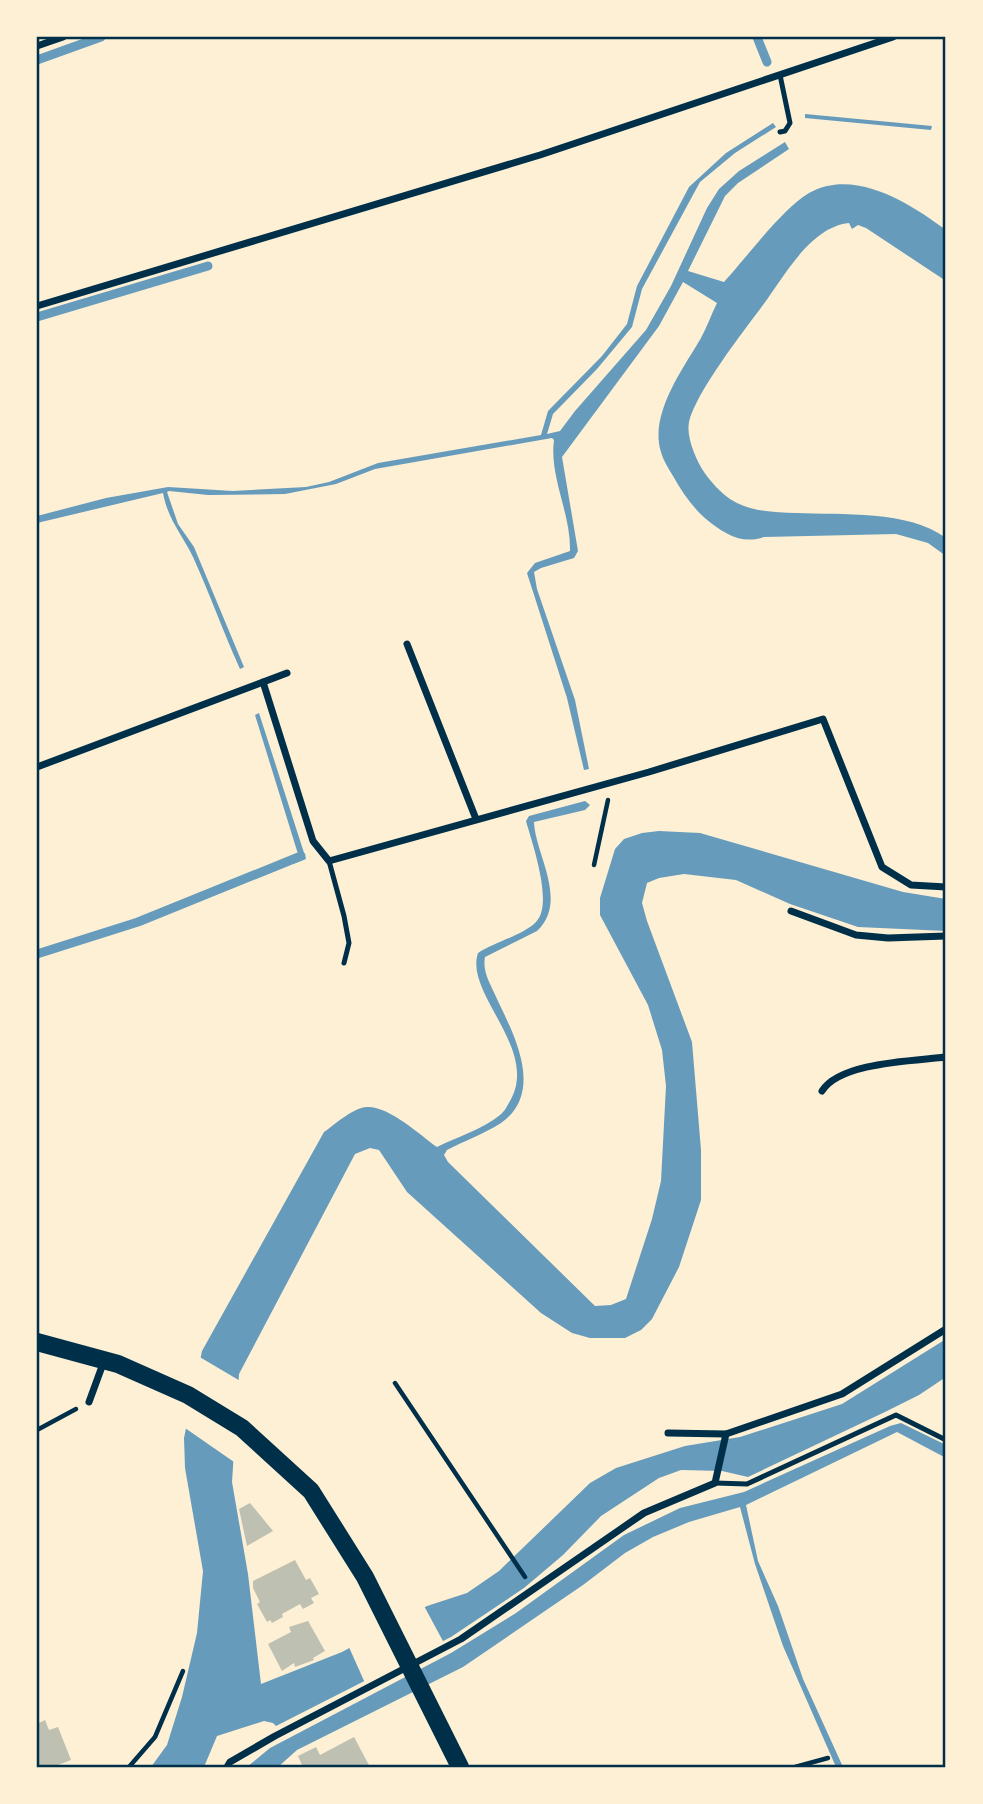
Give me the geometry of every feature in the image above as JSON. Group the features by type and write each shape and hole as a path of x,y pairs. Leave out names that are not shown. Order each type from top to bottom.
{"main road":[{"path":"37,1342 118,1364 188,1395 242,1428 311,1491 365,1577 460,1767"}],"street":[{"path":"37,46 63,37"},
{"path":"37,306 540,155 893,37"},
{"path":"407,644 475,820"},
{"path":"37,767 286,673"},
{"path":"262,682 313,841 329,861 823,719 881,867 911,885 946,887"},
{"path":"791,911 856,934 888,938 946,936"},
{"path":"822,1091 827,1083 854,1071 946,1057"},
{"path":"668,1433 726,1436 842,1394 946,1329"},
{"path":"89,1402 104,1360"},
{"path":"230,1766 408,1665 461,1639 644,1513 716,1479 726,1436"}],"lane":[{"path":"780,75 790,123 785,131 780,132"},
{"path":"329,861 349,943 344,963"},
{"path":"716,1479 747,1484 895,1415 946,1440"}],"path":[{"path":"594,865 611,782"},
{"path":"395,1383 530,1585"},
{"path":"37,1430 89,1402"},
{"path":"129,1767 155,1737 183,1671"},
{"path":"795,1767 828,1758"}],"water":[{"path":"805,114 932,126 931,130 805,118"},
{"path":"773,123 776,127 735,153 700,182 642,289 632,327 597,369 553,414 547,434 560,431 646,330 719,189 739,171 785,142 789,149 738,183 725,196 688,271 724,282 776,221 799,200 827,186 845,184 882,192 946,230 946,281 866,228 858,225 852,229 849,223 822,234 810,243 789,268 721,362 701,395 689,422 690,441 695,455 716,487 730,499 746,507 779,512 894,518 931,529 946,538 946,556 928,543 896,534 740,539 719,529 696,509 665,461 659,437 660,423 670,392 701,338 717,303 683,282 659,326 562,457 578,551 574,558 534,572 537,589 575,700 589,769 584,770 567,698 527,573 535,563 570,551 552,438 375,469 336,484 285,494 208,495 167,492 178,524 194,547 244,667 240,669 193,557 168,511 163,493 37,523 37,516 106,498 168,487 233,491 306,487 329,482 378,463 541,435 548,411 602,356 627,324 637,286 689,187 726,153"},
{"path":"259,713 306,859 293,864 291,858 298,854 255,715"},
{"path":"585,801 590,805 585,810 534,822 550,892 546,919 537,931 485,957 488,978 511,1029 522,1063 524,1080 521,1096 514,1110 501,1123 447,1150 444,1155 448,1162 595,1306 611,1305 626,1299 652,1219 661,1181 666,1086 662,1050 648,1005 600,915 600,898 615,849 624,839 659,831 700,833 903,892 946,899 946,931 858,927 790,904 736,880 684,874 647,883 642,903 647,921 692,1042 701,1150 701,1200 679,1267 652,1319 641,1330 625,1338 590,1338 572,1333 541,1313 407,1192 379,1150 370,1148 355,1154 239,1374 232,1482 248,1574 261,1684 342,1652 427,1606 467,1593 499,1571 590,1483 616,1468 685,1446 740,1437 842,1404 946,1339 946,1377 919,1395 748,1477 722,1471 681,1470 659,1478 601,1516 563,1555 524,1588 451,1637 276,1726 264,1721 217,1736 204,1767 151,1767 167,1745 197,1633 203,1571 185,1468 184,1438 202,1351 324,1132 356,1110 376,1108 404,1122 437,1147 486,1124 505,1110 517,1081 516,1062 481,986 477,969 478,953 530,927 541,913 542,888 537,858 526,821 529,816"},
{"path":"901,1423 946,1445 946,1458 897,1432 746,1505 758,1561 778,1606 803,1679 843,1767 836,1767 783,1646 755,1564 740,1507 689,1522 653,1537 625,1553 463,1667 297,1750 278,1767 247,1767 270,1748 451,1653 516,1613 624,1535 680,1508 744,1492"}],"pier":[{"path":"198,1356 242,1382 236,1484 234,1462 185,1428 181,1436"},
{"path":"423,1604 444,1643 365,1683 348,1645"}],"building":[{"path":"250,1503 273,1531 247,1546 239,1509"},
{"path":"295,1560 306,1580 310,1578 319,1594 311,1598 314,1603 303,1609 300,1604 272,1623 270,1620 267,1622 257,1604 260,1602 253,1588 253,1581"},
{"path":"308,1621 325,1651 313,1658 314,1660 295,1667 294,1663 282,1671 268,1644 291,1632 289,1627"},
{"path":"45,1720 49,1730 58,1727 71,1760 53,1767 37,1767 37,1724"},
{"path":"354,1737 370,1767 299,1767 302,1765 298,1756 316,1747 320,1755"}],"waterway":[{"path":"37,60 101,37"},
{"path":"757,37 767,62"},
{"path":"37,317 208,266"},
{"path":"37,954 138,922 301,856"}]}
